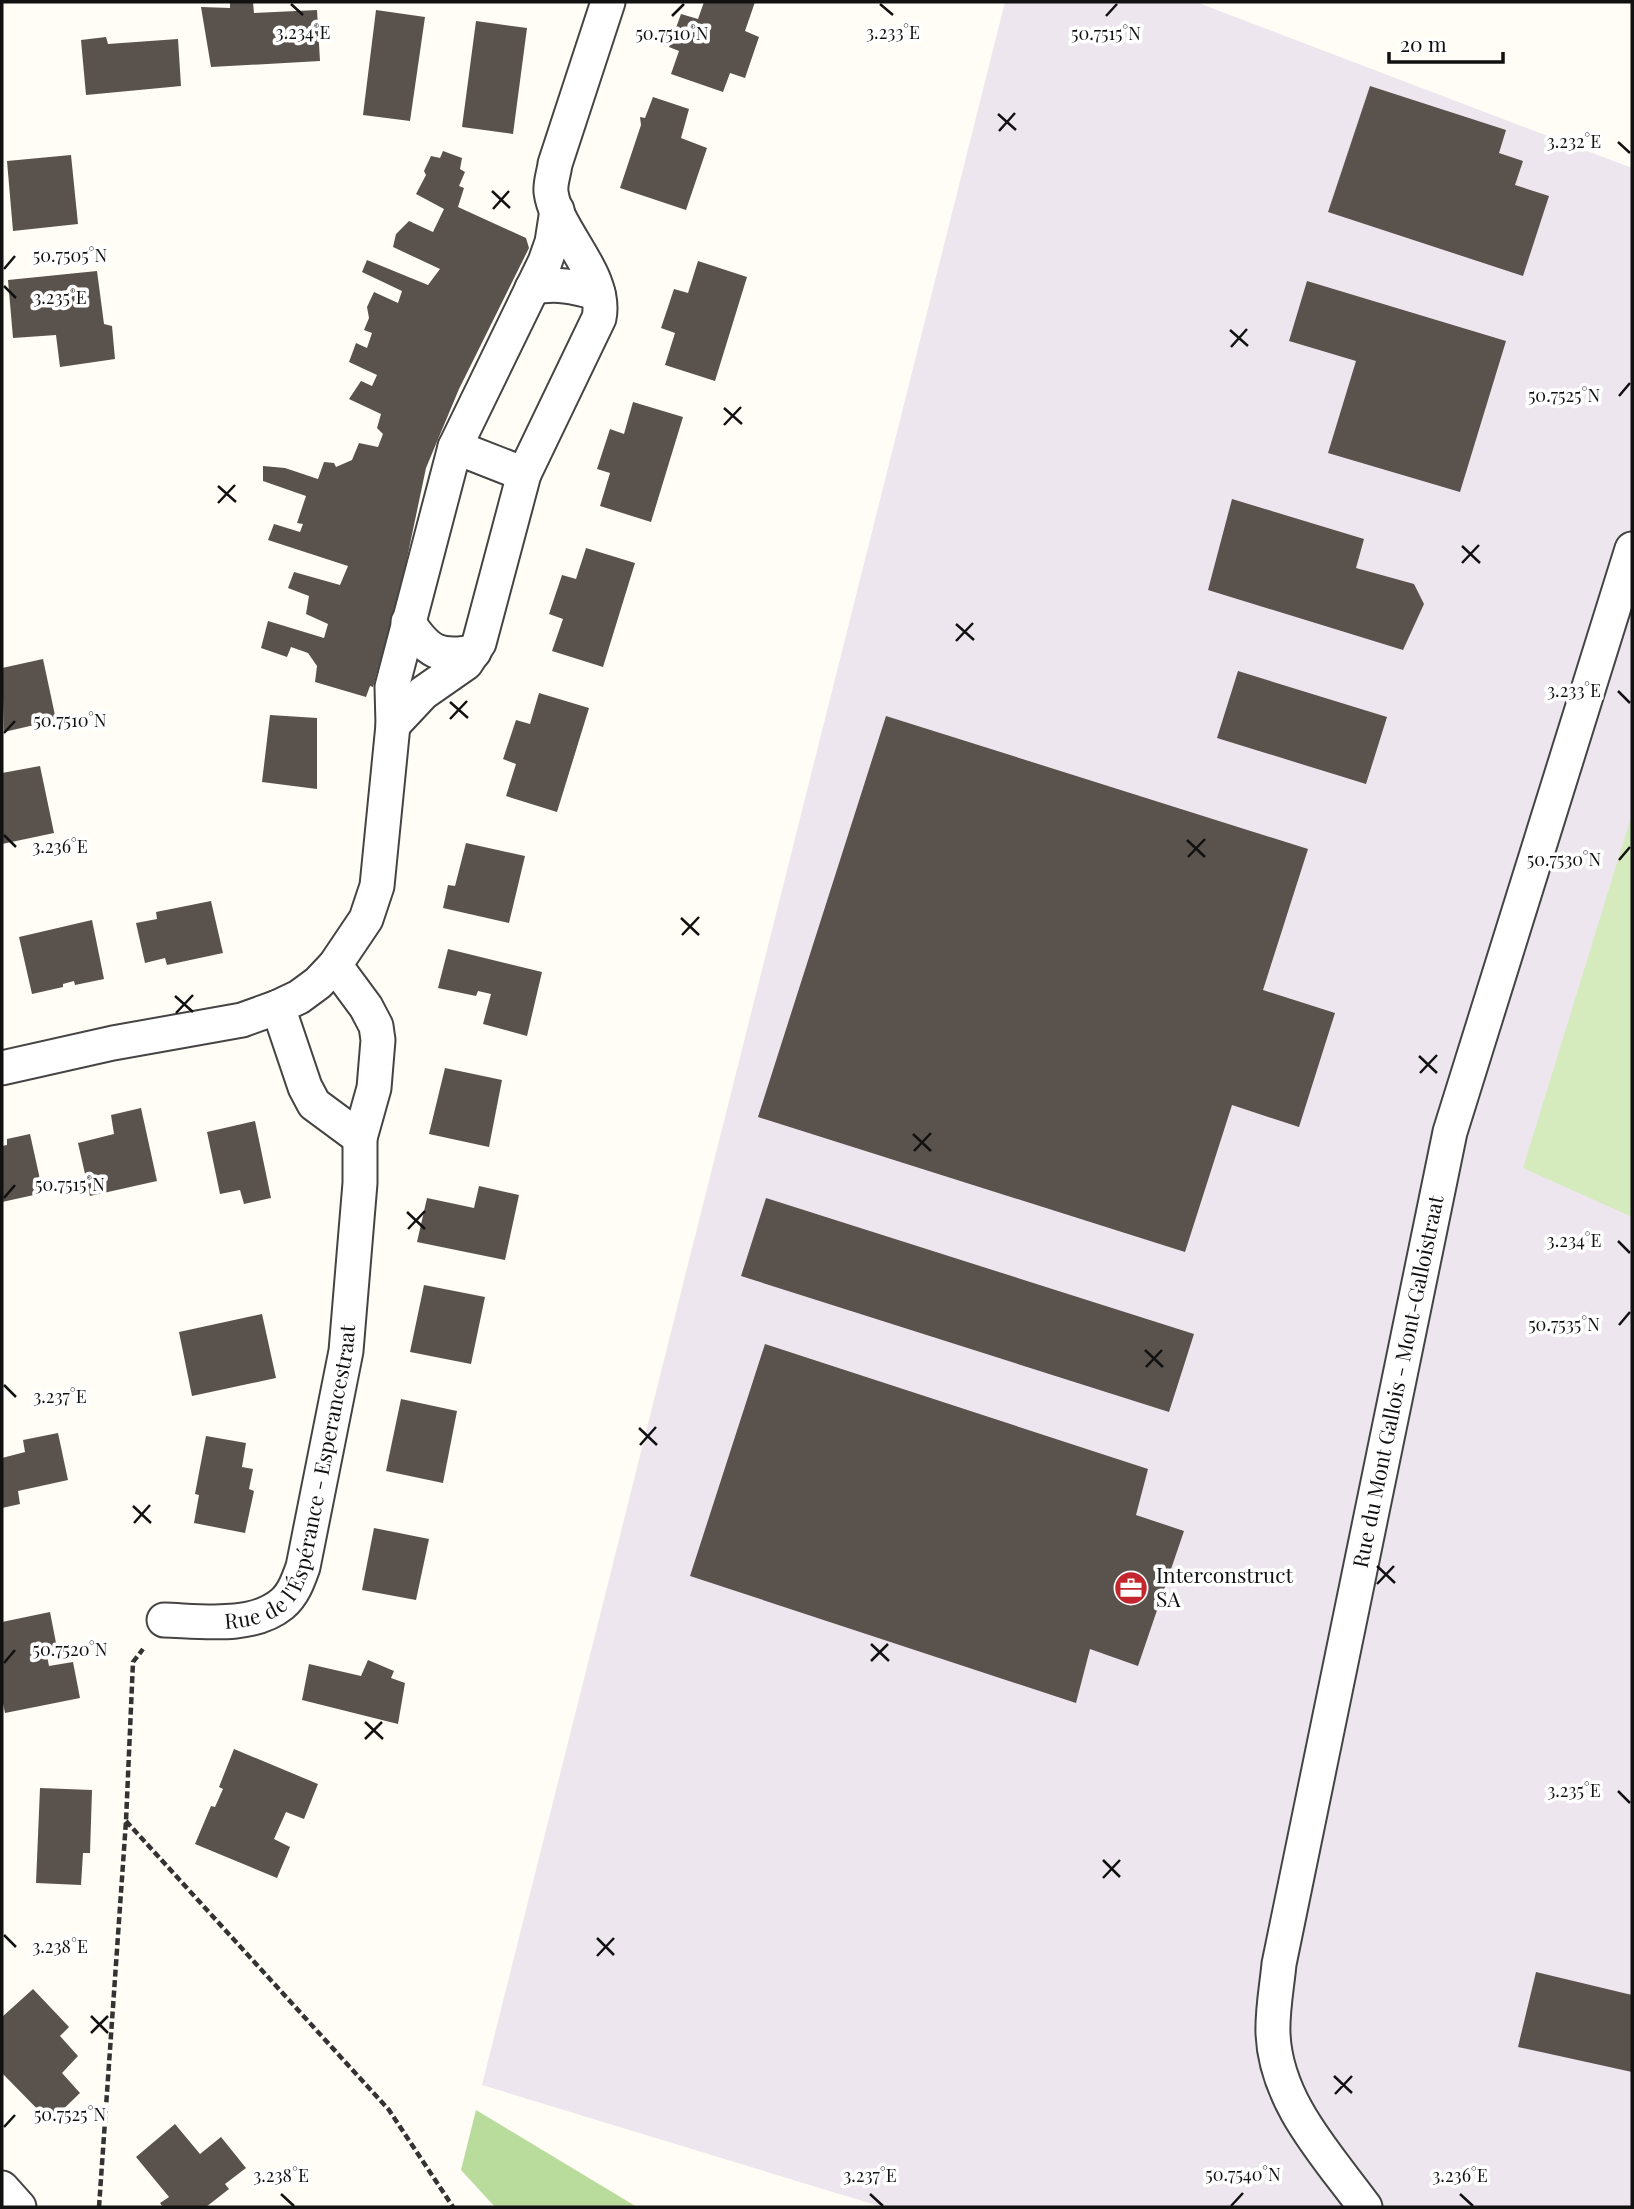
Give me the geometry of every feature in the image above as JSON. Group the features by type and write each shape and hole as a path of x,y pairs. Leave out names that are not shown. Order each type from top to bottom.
{"street":[{"path":"393,725 423,693 466,663 480,643 524,474 596,326 601,309 598,293 557,210 551,191 555,164 608,2"},
{"path":"2,1068 113,1043 242,1020 278,1007 308,990 335,965 366,919 377,886 393,725 392,687 455,447 552,242 557,210"},
{"path":"532,288 544,285 568,286 598,293"},
{"path":"455,447 524,474"},
{"name":"Rue du Mont Gallois - Mont-Galloistraat","path":"1365,2207 1315,2140 1280,2078 1273,2033 1279,1964 1450,1132 1632,549"},
{"path":"408,622 421,641 432,650 443,654 474,652"},
{"name":"Rue de l'Éspérance - Esperancestraat","path":"164,1620 240,1620 262,1615 281,1605 295,1588 303,1567 346,1351 360,1138 374,1088 377,1033 366,1007 335,965"},
{"path":"278,1007 305,1087 314,1104 360,1138"},
{"path":"2,2188 19,2207"}],"path":[{"path":"99,2207 126,1821 133,1661 164,1620"},
{"path":"126,1821 388,2110 453,2207"}],"shaded area":[{"path":"1005,2 1196,2 1632,168 1632,2207 882,2207 482,2085"}],"green space":[{"path":"1632,814 1632,1217 1523,1168"},
{"path":"476,2110 637,2207 495,2207 461,2170"}],"building":[{"path":"230,2 253,2 254,13 317,10 320,61 211,67 201,7 230,8"},
{"path":"704,2 755,2 745,31 759,37 745,78 730,73 723,92 671,74 679,51 669,47 681,14 698,19"},
{"path":"376,10 425,17 410,121 363,115"},
{"path":"476,21 527,28 513,134 462,127"},
{"path":"106,37 108,44 178,39 181,86 86,95 81,40"},
{"path":"1370,86 1506,130 1499,153 1523,161 1515,185 1549,196 1523,276 1328,212"},
{"path":"653,97 689,109 681,138 707,148 686,210 620,188 641,125 640,117 645,118"},
{"path":"443,151 462,158 460,169 465,172 459,186 464,188 458,207 526,238 529,248 459,389 426,468 402,582 373,687 370,686 366,697 315,682 317,666 308,653 291,647 287,657 261,648 268,621 324,638 328,624 306,614 309,596 288,588 294,572 340,585 348,566 268,540 274,524 300,532 303,524 297,523 306,496 263,481 263,466 285,468 318,479 324,462 334,463 336,467 352,460 359,443 378,447 383,434 377,428 381,414 349,399 361,381 372,386 377,375 349,362 356,343 367,348 372,333 364,330 369,318 367,307 374,292 398,303 402,291 362,272 367,260 428,285 440,269 393,247 396,234 409,221 433,232 444,209 416,194 426,175 424,171 431,156 440,158"},
{"path":"71,155 78,224 13,231 7,161"},
{"path":"698,261 747,277 715,381 665,365 675,333 661,328 674,289 688,293"},
{"path":"97,271 104,324 112,326 115,359 60,367 56,335 13,338 8,280"},
{"path":"1307,281 1506,341 1460,492 1328,453 1356,361 1289,341"},
{"path":"633,402 683,417 651,522 600,506 610,473 597,469 610,429 624,434"},
{"path":"1232,499 1364,539 1356,568 1414,584 1424,604 1403,650 1208,590"},
{"path":"586,548 635,563 603,667 552,651 563,619 549,614 562,575 576,579"},
{"path":"43,659 56,720 4,732 2,668"},
{"path":"1238,671 1387,717 1366,784 1217,738"},
{"path":"539,693 589,708 557,812 506,796 516,764 503,759 516,720 530,724"},
{"path":"270,715 317,718 317,789 262,782"},
{"path":"886,716 1308,849 1263,990 1335,1013 1299,1127 1232,1105 1185,1252 758,1117"},
{"path":"40,766 54,833 2,844 2,773"},
{"path":"466,843 525,856 509,923 443,908 448,885 455,886"},
{"path":"211,901 223,953 167,965 165,958 145,963 136,923 157,919 156,912"},
{"path":"92,920 104,979 75,985 74,981 63,984 63,987 32,994 19,937"},
{"path":"448,949 542,972 527,1036 483,1024 491,994 478,991 476,996 438,988"},
{"path":"445,1068 502,1080 489,1147 429,1134"},
{"path":"141,1108 157,1181 90,1196 78,1143 114,1134 111,1115"},
{"path":"255,1121 271,1198 244,1204 240,1190 220,1194 207,1132"},
{"path":"30,1134 43,1193 2,1202 2,1146 7,1145 7,1139"},
{"path":"479,1186 519,1195 505,1260 417,1242 427,1198 474,1208"},
{"path":"766,1198 1194,1334 1169,1412 741,1276"},
{"path":"424,1285 485,1297 471,1364 410,1352"},
{"path":"262,1314 276,1378 192,1396 179,1332"},
{"path":"765,1344 1148,1469 1136,1515 1184,1531 1138,1666 1090,1649 1076,1703 690,1576"},
{"path":"401,1399 457,1411 443,1483 386,1471"},
{"path":"58,1433 68,1480 18,1491 20,1504 2,1508 2,1458 25,1452 23,1440"},
{"path":"206,1436 246,1443 242,1467 253,1469 249,1489 254,1491 245,1533 194,1523 199,1495 195,1494"},
{"path":"374,1528 429,1539 416,1600 362,1590"},
{"path":"50,1612 57,1648 46,1651 49,1666 73,1662 80,1698 5,1713 2,1699 2,1622"},
{"path":"368,1660 394,1671 391,1678 405,1683 398,1724 302,1700 309,1664 361,1676"},
{"path":"234,1749 318,1784 304,1819 286,1812 274,1839 290,1847 277,1878 195,1844 211,1806 215,1807 223,1789 219,1787"},
{"path":"40,1788 92,1790 90,1853 83,1853 81,1885 36,1883"},
{"path":"1536,1972 1632,1995 1632,2072 1518,2047"},
{"path":"33,1989 69,2027 60,2036 78,2056 62,2073 80,2093 50,2122 2,2073 2,2017"},
{"path":"175,2124 200,2154 221,2137 246,2168 225,2184 229,2189 206,2207 163,2207 160,2203 169,2197 136,2157"}],"place":[{"name":"Interconstruct SA","path":"1131,1588"}]}
